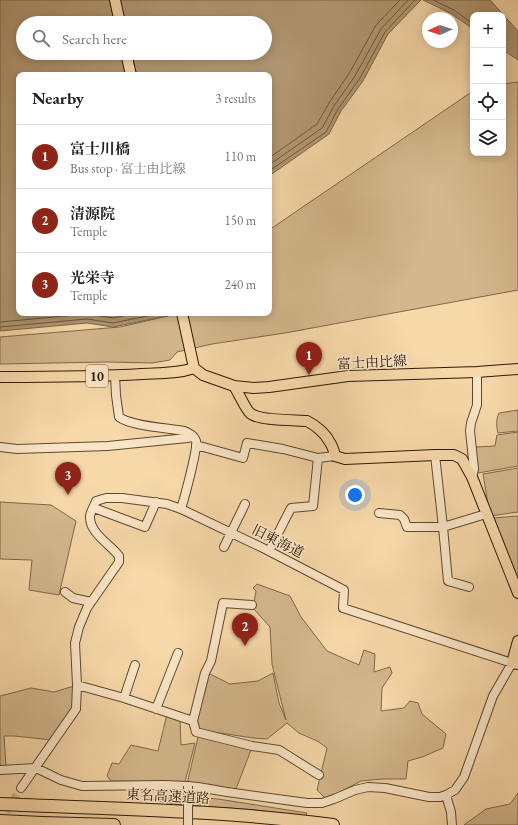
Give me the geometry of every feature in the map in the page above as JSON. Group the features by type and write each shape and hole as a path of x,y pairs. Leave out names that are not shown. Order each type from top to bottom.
{"highway":[{"path":"0,801 31,805"},
{"name":"東名高速道路","path":"0,804 194,812 257,816 333,825"},
{"path":"0,821 114,825"}],"main road":[{"path":"115,0 118,16"},
{"path":"128,60 130,72"},
{"path":"183,316 194,368"},
{"name":"10","path":"0,377 115,376 176,372 194,368"},
{"name":"富士由比線","path":"194,368 203,375 234,386 254,388 348,376 477,372 518,369"},
{"path":"234,386 250,413 256,416 264,418 307,421 312,424 327,437 335,456 345,459 454,455 462,459 472,477 518,593"},
{"path":"515,664 518,641"}],"street":[{"path":"472,477 474,469 470,431 476,406 477,372"},
{"path":"115,376 119,417 123,420 184,431 193,436 196,441 195,454 181,509"},
{"path":"0,447 17,449 108,446 187,438 193,436"},
{"path":"196,445 243,458 247,443 283,449 318,458 335,456"},
{"path":"435,455 448,581 468,587"},
{"path":"269,551 291,508 313,506 318,458"},
{"name":"旧東海道","path":"94,508 96,501 106,498 122,498 167,504 181,509 232,532 344,590 343,608 515,664"},
{"path":"21,788 76,709 78,685 75,643 79,627 87,608 119,562 119,556 94,529 90,515 94,508 145,527 156,502"},
{"path":"224,546 245,504"},
{"path":"379,513 400,515 404,519 407,527 443,527 486,514"},
{"path":"65,592 73,598 91,602"},
{"path":"252,605 223,603 211,661 204,673 193,721 196,732 252,746 278,750 319,775"},
{"path":"156,709 178,653"},
{"path":"0,770 36,768 61,780 82,786 188,786 307,803 322,803 355,790 368,787 385,788 429,797 440,797 455,790 464,777 493,696 515,664"},
{"path":"124,698 135,665"},
{"path":"78,685 124,698 193,721"},
{"path":"188,786 188,825"},
{"path":"446,795 451,812 452,825"}],"shaded area":[{"path":"518,82 518,290 285,333 212,344 177,352 170,360 152,363 108,362 0,364 0,337 120,327 168,316 272,316 272,228 470,93 470,156 506,156 506,84"},
{"path":"518,410 518,431 498,433 497,418 499,413"},
{"path":"518,432 518,466 478,473 476,447 495,446 497,435"},
{"path":"518,468 518,512 490,516 483,474"},
{"path":"0,502 51,505 76,521 59,595 29,590 32,560 0,559"},
{"path":"518,516 518,581 493,518"},
{"path":"257,584 290,596 301,617 327,651 359,665 364,650 375,654 374,672 390,667 392,673 382,688 381,711 404,708 410,701 418,703 422,714 446,734 443,748 408,761 406,779 361,781 325,798 317,790 327,748 319,742 299,733 287,723 267,739 201,730 196,724 208,673 230,684 258,681 273,673 279,703 286,720 272,664 270,627 253,608 256,591 253,588"},
{"path":"74,686 74,706 52,740 4,736 6,766 0,766 0,696 31,688 54,692"},
{"path":"167,714 180,719 181,745 195,743 185,782 111,781 107,776 112,763 119,764 131,745 158,751"},
{"path":"199,733 251,750 236,789 187,784"},
{"path":"518,793 518,825 464,825 486,809 510,804"},
{"path":"171,795 218,799 307,813 306,816 256,810 171,804 140,796"}],"water":[{"path":"0,0 421,0 388,34 363,81 341,111 329,134 272,174 272,72 16,72 16,316 167,316 113,327 87,323 0,331"},
{"path":"423,0 490,0 501,12 470,12 470,27 458,18 458,12 448,12"},
{"path":"506,18 518,31 518,60 506,52"}],"tunnel":[{"path":"0,822 21,788"}],"place":[{"name":"富士川橋","path":"309,375"},
{"name":"光栄寺","path":"68,495"},
{"name":"清源院","path":"245,646"}]}
